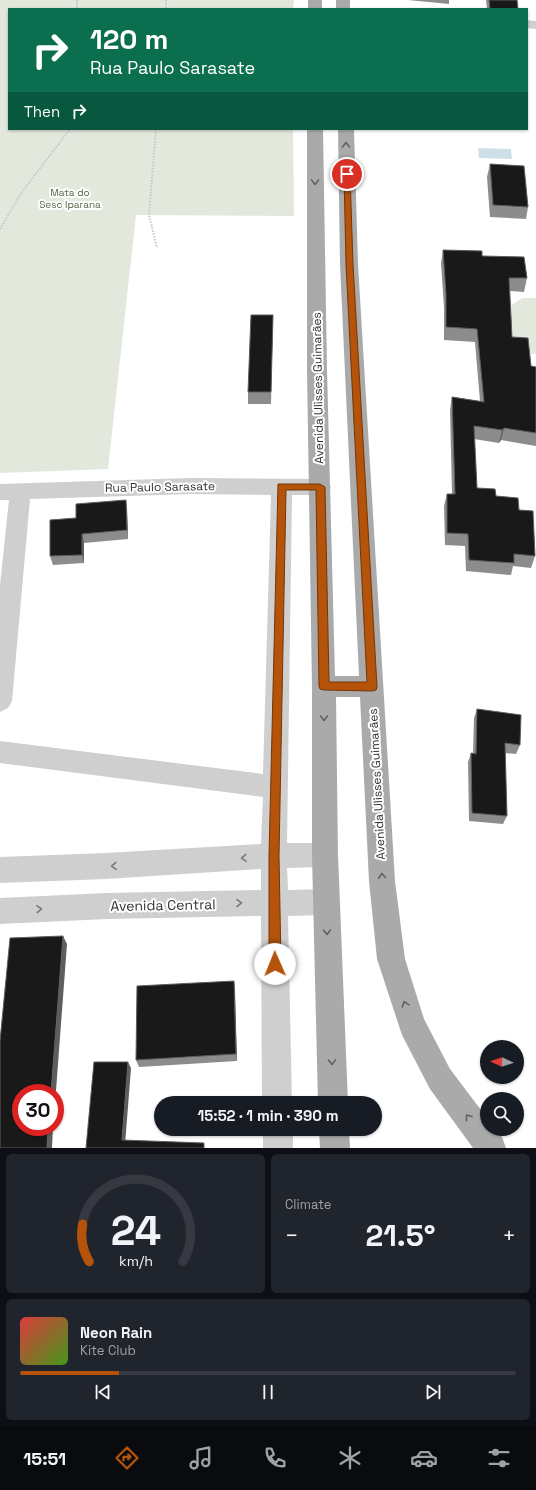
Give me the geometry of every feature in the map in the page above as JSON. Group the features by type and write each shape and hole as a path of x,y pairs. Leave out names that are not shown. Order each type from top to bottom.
{"main road":[{"name":"Avenida Ulisses Guimarães","path":"315,130 317,370 324,686 325,855 333,1096"},
{"name":"Avenida Ulisses Guimarães","path":"346,130 349,264 382,881 391,960 412,1025 440,1079 491,1148"},
{"path":"324,686 372,687"},
{"path":"334,1136 335,1148"}],"street":[{"name":"Rua Paulo Sarasate","path":"10,492 191,486 320,487"},
{"path":"277,1096 274,856 282,487"},
{"path":"0,701 10,492"},
{"path":"0,752 276,787"},
{"path":"0,870 106,866 274,856 325,855"},
{"name":"Avenida Central","path":"0,911 107,906 326,902"},
{"path":"278,1136 278,1148"}],"path":[{"path":"0,230 22,192 69,130"},
{"path":"156,130 149,215 157,248"}],"green space":[{"name":"Mata do Sesc Iparana","path":"0,0 294,0 293,8 8,8 8,130 293,130 294,216 136,215 108,469 0,473"},
{"path":"522,298 536,298 536,354 528,354 513,341 512,328 507,319 506,309"}],"shaded area":[{"path":"478,148 511,149 512,159 479,158"}],"building":[{"path":"489,0 517,0 518,8 490,8"},
{"path":"490,164 524,166 528,207 493,205"},
{"path":"443,250 482,251 482,256 524,257 527,278 509,278 512,337 528,338 531,366 536,367 536,433 504,428 502,430 474,426 477,488 495,489 496,496 518,498 519,510 533,511 535,556 514,554 514,563 469,560 468,534 447,533 447,494 455,494 452,397 484,402 477,329 446,327 446,294"},
{"path":"251,315 273,315 271,392 248,392"},
{"path":"126,500 127,530 82,534 82,555 50,556 50,520 76,518 76,504"},
{"path":"477,709 521,715 520,745 505,743 507,816 472,813 471,753 476,754"},
{"path":"63,936 52,1084 12,1084 12,1136 48,1136 47,1148 0,1148 0,1041 10,938"},
{"path":"234,981 236,1054 136,1060 137,986"},
{"path":"94,1062 128,1062 122,1140 204,1143 204,1148 86,1148"}],"route":[{"path":"275,964 274,856 282,487 320,487 324,686 372,687 349,264 347,174"}]}
